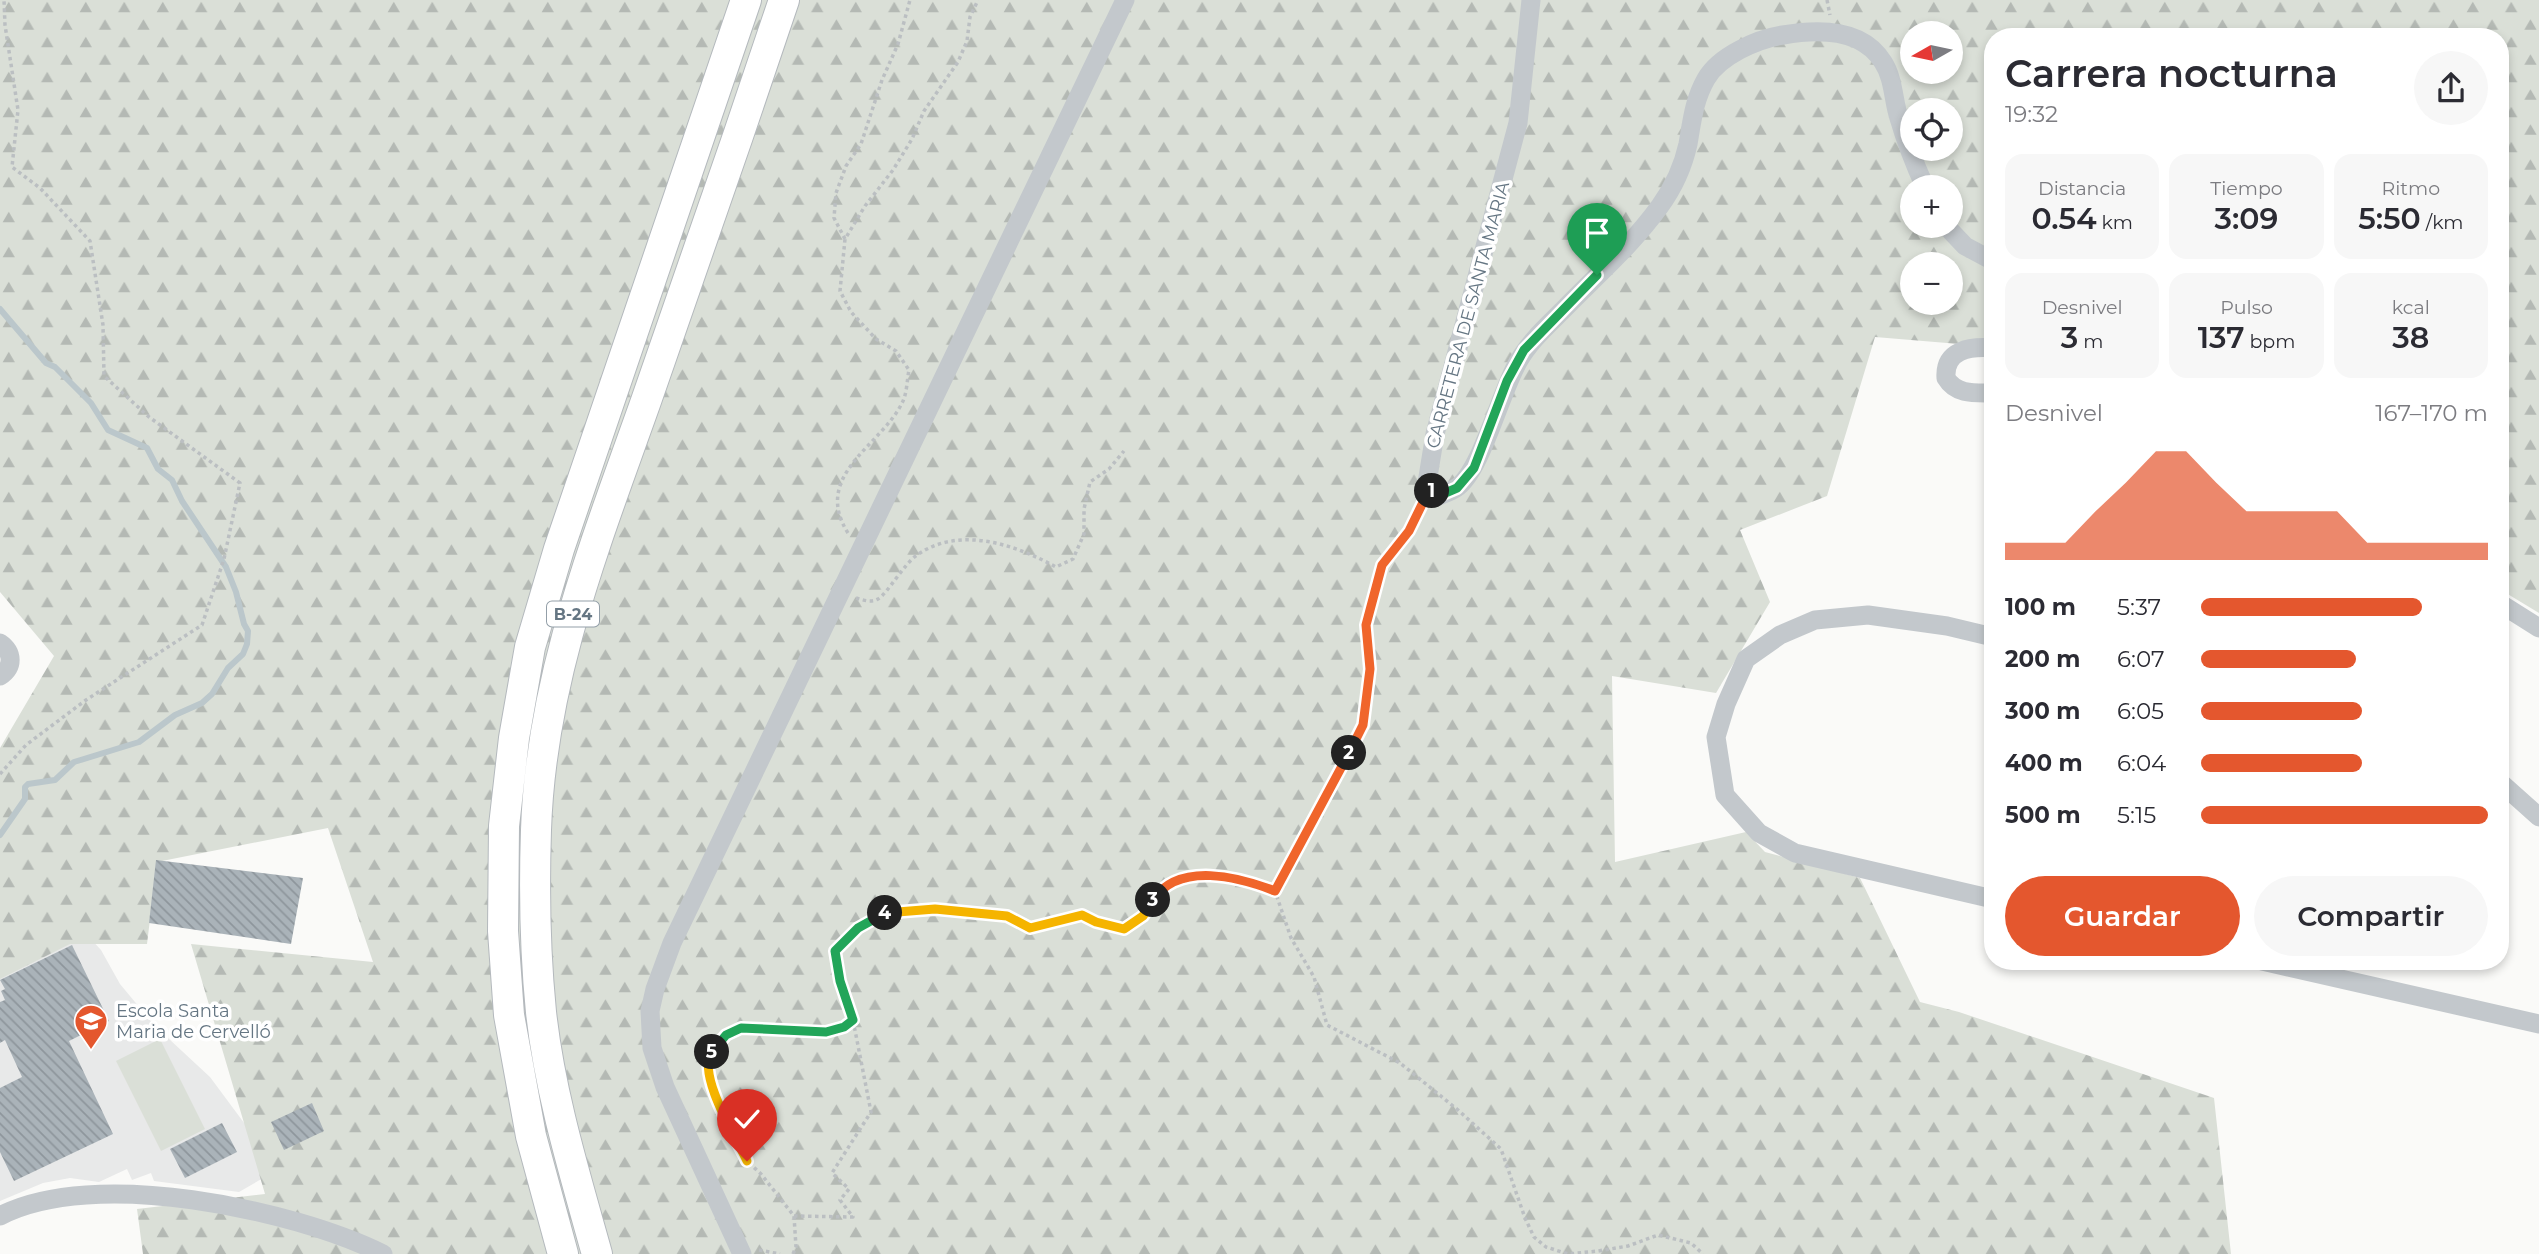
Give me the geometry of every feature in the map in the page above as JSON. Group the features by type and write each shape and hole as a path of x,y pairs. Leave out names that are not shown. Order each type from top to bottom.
{"highway":[{"name":"B-24","path":"563,1254 531,1136 509,1015 503,931 504,826 514,738 530,647 559,549 746,0"},
{"name":"B-24","path":"597,1254 562,1127 542,1015 535,930 536,827 545,734 563,645 592,551 784,0"}],"street":[{"path":"746,1253 665,1087 652,1048 650,1011 655,989 672,943 1125,0"},
{"name":"CARRETERA DE SANTA MARIA","path":"1430,488 1427,482 1435,434 1518,123 1531,0"},
{"path":"1430,488 1436,497 1457,488 1474,468 1507,381 1524,350 1629,246 1661,205 1676,181 1687,147 1693,108 1702,86 1708,75 1723,61 1760,42 1804,32 1833,32 1873,50 1884,62 1898,116 1919,175"},
{"path":"1957,238 1965,246 1984,256"},
{"path":"1984,347 1975,346 1961,351 1948,361 1945,369 1946,378 1956,389 1984,393"},
{"path":"2509,609 2539,628"},
{"path":"1984,634 1868,615 1815,620 1780,635 1746,659 1726,704 1716,737 1725,794 1759,833 1795,853 1984,897"},
{"path":"0,643 7,648 11,661 9,668 0,676"},
{"path":"2509,790 2539,817"},
{"path":"2302,970 2539,1024"},
{"path":"0,1216 27,1204 54,1198 87,1195 182,1198 258,1212 341,1237 383,1254"}],"path":[{"path":"0,774 26,745 86,700 202,625 224,559 240,483 149,417 104,376 103,325 90,241 40,188 12,167 18,110 5,25 4,0"},
{"path":"845,239 834,218 836,193 846,166 861,144 882,80 898,44 910,0"},
{"path":"861,552 845,529 838,510 838,488 853,461 903,402 909,370 896,351 876,339 851,312 840,291 845,239 865,206 893,170 912,139 924,111 958,62 967,41 970,17 978,0"},
{"path":"841,594 867,601 878,599 918,554 949,542 970,539 995,542 1039,558 1056,568 1073,559 1084,534 1084,509 1090,482 1109,469 1124,451"},
{"path":"1430,488 1409,531 1382,565 1366,625 1370,669 1363,725 1275,891 1291,938 1314,977 1327,1025 1400,1063 1501,1149 1525,1218 1534,1237 1546,1247 1568,1254 1598,1251 1628,1246 1658,1235 1691,1243 1703,1254"},
{"path":"794,1216 853,1217 839,1200 849,1189 832,1173 871,1112 853,1020 840,981 835,951 858,928 884,914 935,909 1007,916 1030,928 1082,915 1096,922 1124,929 1143,916 1158,892 1176,882 1199,876 1250,881 1275,891"},
{"path":"793,1254 796,1247 794,1216 761,1174 747,1161 722,1113 709,1070 709,1057 726,1035 741,1028 826,1032 844,1027 853,1020"},
{"path":"746,1253 762,1249 780,1254"}],"shaded area":[{"name":"Escola Santa Maria de Cervelló","path":"88,936 101,950 120,984 155,1026 210,1077 259,1143 265,1177 239,1192 154,1181 151,1173 132,1180 127,1169 99,1182 70,1178 43,1183 0,1201 0,966"}],"green space":[{"path":"0,0 2539,0 2539,613 2509,595 2509,28 1984,28 1984,345 1875,337 1827,496 1740,530 1770,602 1716,693 1612,676 1615,862 1746,832 1765,852 1860,878 1920,1002 1959,1012 2214,1098 2231,1254 143,1254 137,1209 265,1194 191,944 373,962 328,828 157,862 147,944 70,944 0,979 0,748 54,656 0,592"},
{"path":"160,1039 205,1129 161,1151 116,1061"}],"building":[{"path":"156,860 303,878 291,944 149,923"},
{"path":"72,945 109,1021 69,1041 113,1134 14,1181 0,1152 0,1088 22,1077 5,1040 0,1043 0,1002 5,1000 1,991 5,989 0,980"},
{"path":"312,1103 324,1131 284,1150 271,1122"},
{"path":"222,1123 237,1152 185,1178 170,1149"}],"waterway":[{"path":"0,309 46,363 55,367 91,403 108,430 147,448 158,469 172,480 182,501 226,567 248,631 243,654 228,668 212,694 202,703 175,715 139,742 74,762 55,780 28,784 25,787 25,799 0,835"}],"place":[{"name":"Escola Santa Maria de Cervelló","path":"91,1051"}],"route":[{"path":"747,1161 715,1094 709,1057 726,1035 741,1028 826,1032 844,1027 853,1020 840,981 835,951 858,928 884,914 935,909 957,911 1007,916 1030,928 1082,915 1096,922 1124,929 1143,916 1158,892 1176,882 1199,876 1250,881 1275,891 1363,725 1370,669 1366,625 1382,565 1409,531 1430,488 1436,497 1457,488 1474,468 1507,381 1524,350 1597,275"}]}
